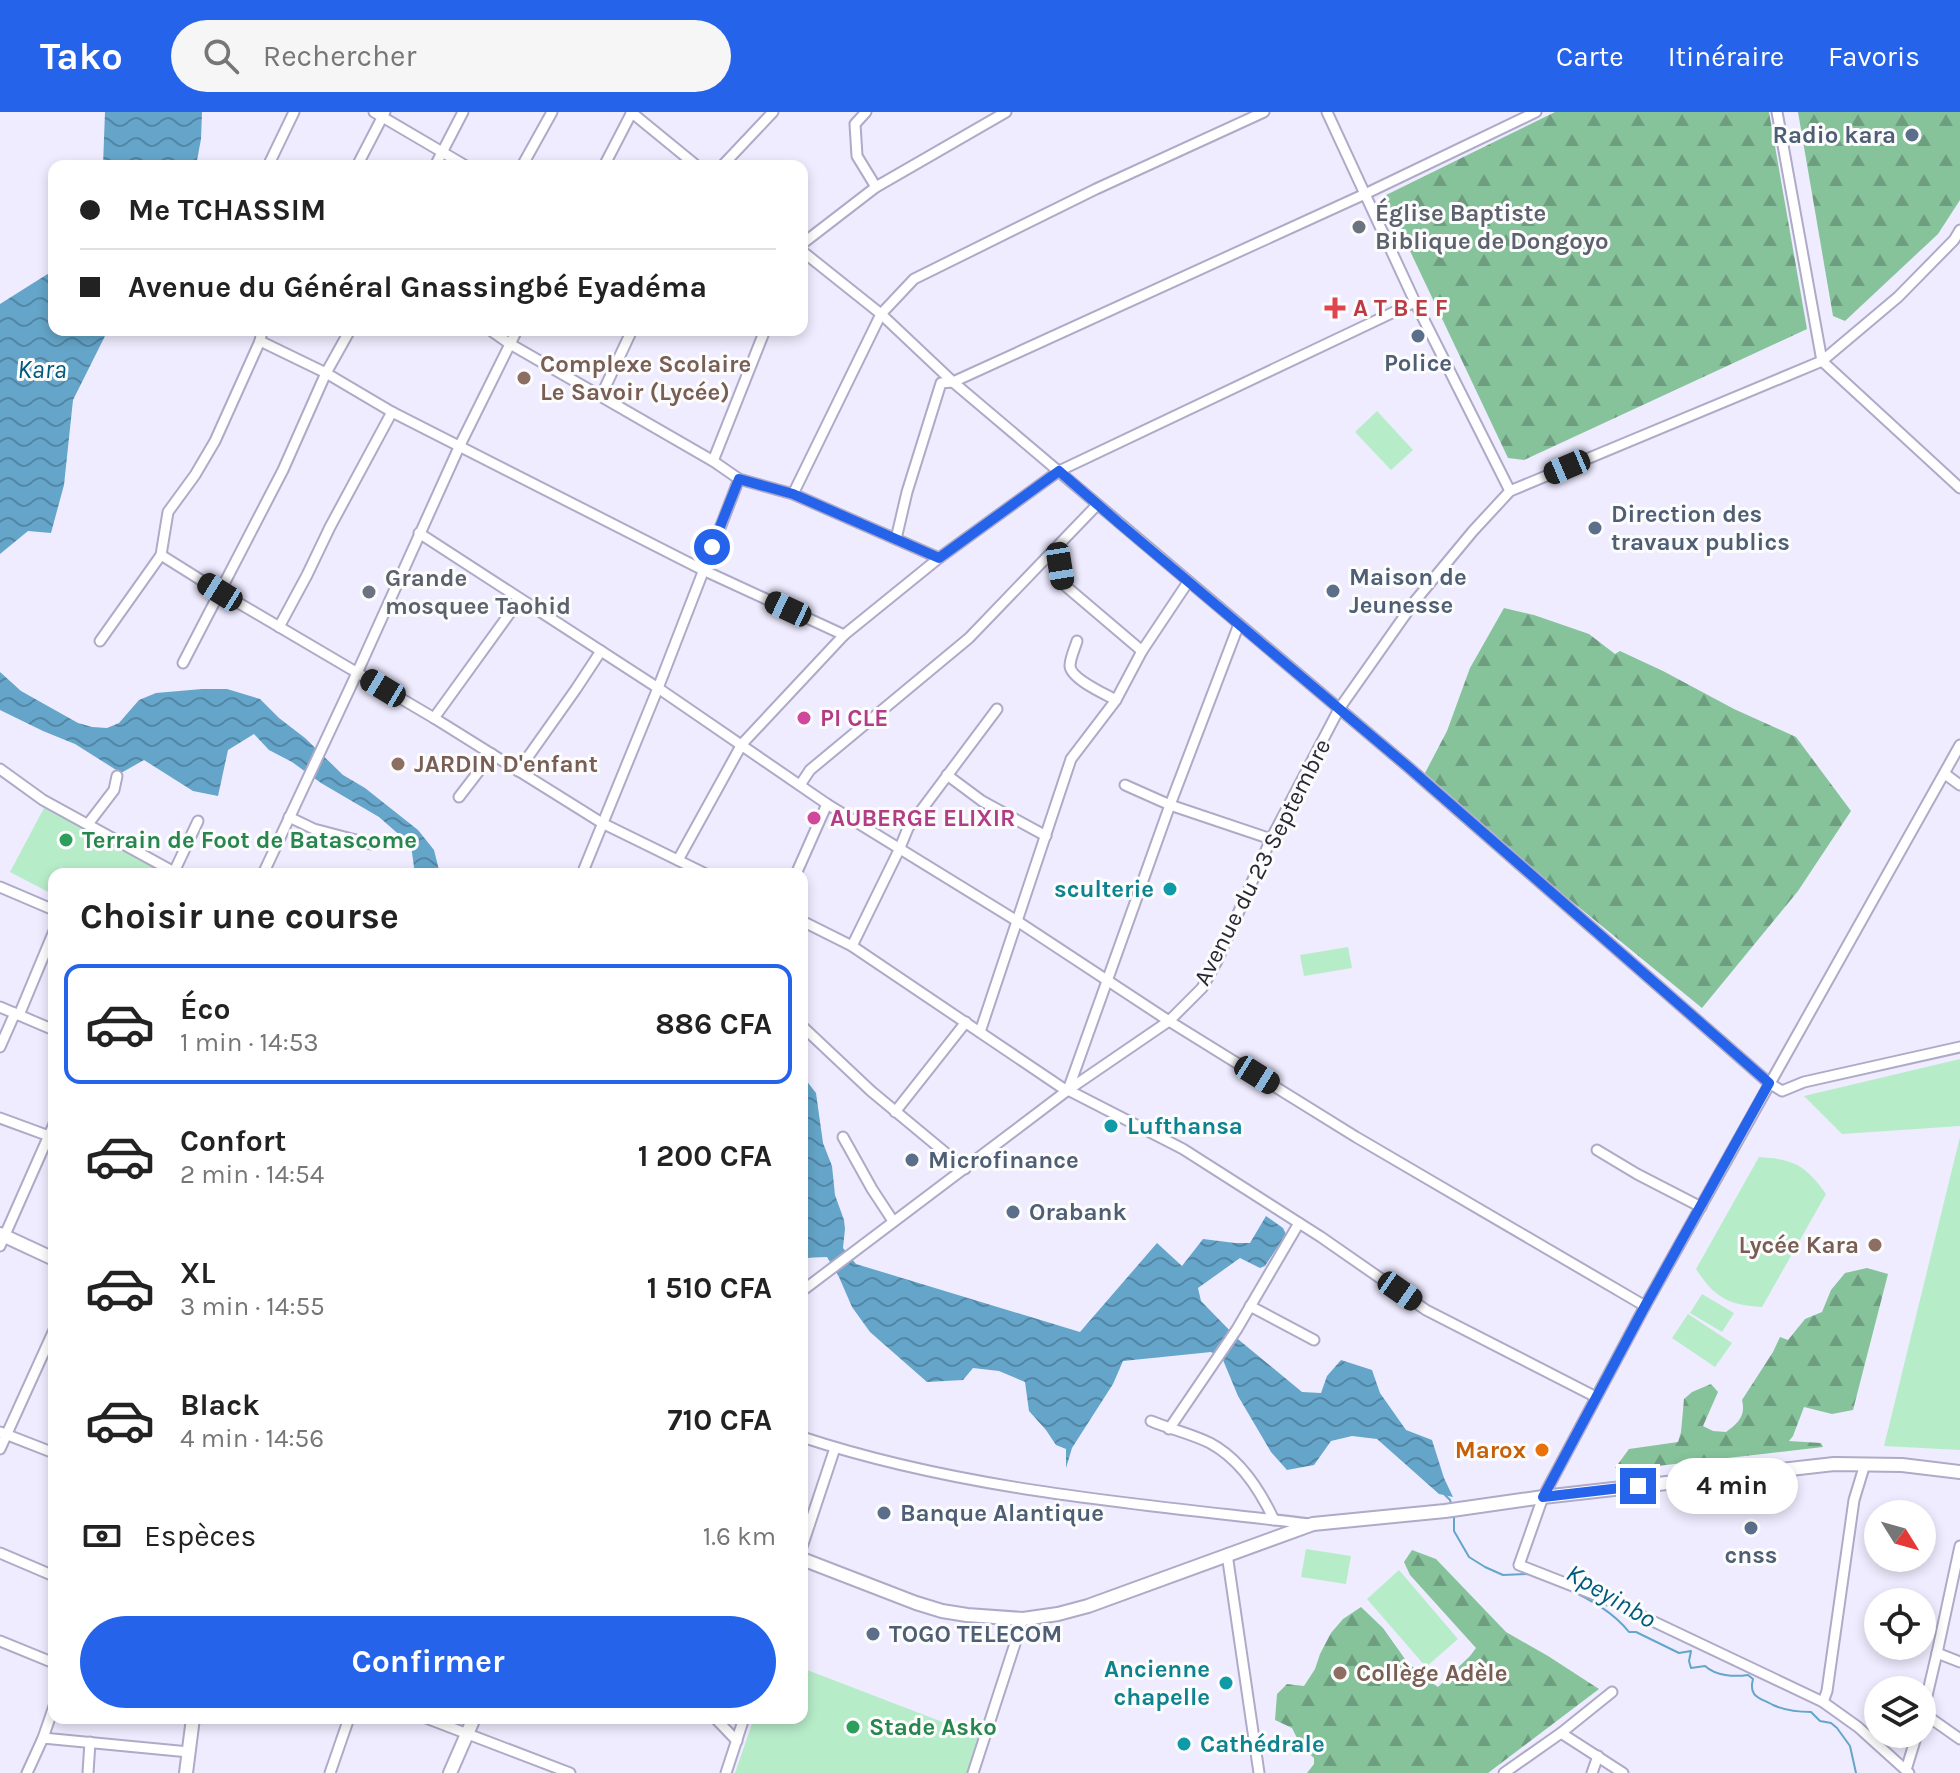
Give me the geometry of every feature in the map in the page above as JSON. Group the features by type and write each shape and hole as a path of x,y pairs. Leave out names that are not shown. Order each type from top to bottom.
{"main road":[{"path":"2,1239 48,1257"},
{"path":"808,1561 942,1611 1023,1619 1088,1606 1313,1524 1834,1464 1902,1465 1960,1472"},
{"path":"186,1773 192,1724"},
{"path":"450,1773 472,1724"}],"street":[{"path":"271,160 294,112"},
{"path":"438,160 463,112"},
{"path":"525,160 552,112"},
{"path":"607,160 631,112 690,160"},
{"path":"728,160 773,112"},
{"path":"866,112 855,124 857,156 876,187"},
{"path":"808,239 876,187 1006,112"},
{"path":"793,494 881,314 914,279 1096,189 1264,112"},
{"path":"1327,112 1415,302 1510,491"},
{"path":"896,539 907,492 941,383 953,382 1365,194 1536,112"},
{"path":"1777,112 1822,361 1960,488"},
{"path":"360,160 381,114 457,160"},
{"name":"Avenue du 23 Septembre","path":"808,1286 1068,1091 1169,1021 1202,988 1271,839 1339,709 1415,601 1510,491 1822,361 1898,297 1960,230"},
{"path":"808,256 881,314 953,382 1419,776 1769,1083 1782,1091 1804,1082 1960,1047"},
{"path":"678,860 742,744 844,635 939,558 1059,471 1415,302"},
{"path":"100,641 161,555 168,512 215,441 261,336"},
{"path":"263,336 392,412 703,570 844,635"},
{"path":"183,663 283,470 326,373 347,336"},
{"path":"499,336 739,479 793,494 939,558"},
{"path":"266,868 460,445 514,336"},
{"path":"601,396 629,336"},
{"path":"713,461 763,336"},
{"path":"279,627 392,412"},
{"path":"584,868 739,479"},
{"path":"800,785 810,770 969,638 1097,505"},
{"path":"419,533 658,688 827,804 1017,921 1169,1021 1356,1137 1645,1306"},
{"path":"1057,548 1062,583 1142,651"},
{"path":"161,555 434,718 602,823 694,868"},
{"path":"980,1032 1071,759 1116,700 1142,651 1188,582"},
{"path":"434,718 520,599"},
{"path":"1068,1091 1170,805 1239,624"},
{"path":"1077,641 1070,664 1072,672 1116,700"},
{"path":"518,771 601,651"},
{"path":"852,946 908,828 997,709"},
{"path":"1913,1748 1907,1772 1858,1727 1823,1702 1606,1599 1519,1565 1543,1497 1596,1397 1960,745"},
{"path":"459,797 492,754"},
{"path":"0,769 43,800 165,868"},
{"path":"1945,774 1960,785"},
{"path":"947,775 982,801 1046,836"},
{"path":"88,824 114,790 117,776"},
{"path":"1125,785 1170,805 1271,839"},
{"path":"799,868 827,804"},
{"path":"289,817 314,829 371,844"},
{"path":"176,868 198,821"},
{"path":"0,887 48,907"},
{"path":"808,924 852,946 1068,1091 1183,1149 1426,1310 1596,1397"},
{"path":"0,1047 48,944"},
{"path":"0,1007 48,1027"},
{"path":"895,1112 966,1022"},
{"path":"808,1032 895,1112 965,1169"},
{"path":"0,1118 48,1136"},
{"path":"843,1137 893,1221"},
{"path":"2,1239 48,1138"},
{"path":"1597,1150 1701,1207"},
{"path":"1169,1429 1237,1329 1299,1223"},
{"path":"1250,1306 1314,1340"},
{"path":"0,1449 3,1433 48,1342"},
{"path":"1151,1421 1210,1443 1230,1457 1248,1476 1274,1520"},
{"path":"3,1433 48,1451"},
{"path":"808,1439 900,1465 966,1478 1099,1499 1313,1524"},
{"path":"808,1529 835,1448"},
{"path":"1823,1702 1854,1500 1865,1464"},
{"path":"1931,1676 1960,1546"},
{"path":"0,1553 48,1573"},
{"path":"1227,1554 1259,1773"},
{"path":"973,1773 1023,1619"},
{"path":"0,1641 48,1661"},
{"path":"1937,1653 1960,1662"},
{"path":"1504,1773 1612,1692"},
{"path":"27,1773 48,1723"},
{"path":"330,1773 347,1724"},
{"path":"443,1724 570,1773"},
{"path":"721,1724 737,1741"},
{"path":"726,1773 742,1724"},
{"path":"1936,1724 1960,1739"},
{"path":"1561,1733 1623,1773"},
{"path":"43,1738 189,1752"},
{"path":"88,1773 90,1742"},
{"path":"1592,1773 1598,1756"}],"green space":[{"path":"1555,112 1769,112 1807,329 1524,460 1508,458 1384,196"},
{"path":"1798,112 1960,112 1960,200 1938,234 1845,321 1833,316"},
{"path":"1377,411 1413,450 1391,470 1355,432"},
{"path":"1504,608 1589,634 1615,654 1620,651 1796,737 1851,811 1798,891 1702,1008 1564,895 1425,773 1447,731 1470,668"},
{"name":"Terrain de Foot de Batascome","path":"44,808 159,868 48,868 48,892 10,872"},
{"path":"1348,947 1352,968 1304,976 1300,955"},
{"path":"1960,1059 1960,1126 1842,1134 1804,1096"},
{"path":"1960,1137 1960,1450 1884,1446"},
{"path":"1759,1157 1798,1166 1826,1194 1762,1307 1723,1298 1696,1269"},
{"path":"1867,1268 1888,1274 1853,1410 1832,1414 1804,1407 1789,1441 1821,1443 1823,1447 1631,1469 1615,1468 1629,1449 1678,1442 1684,1399 1711,1384 1718,1392 1703,1426 1713,1431 1726,1432 1730,1429 1740,1419 1742,1400 1780,1337 1788,1340 1805,1319 1822,1312 1831,1290 1845,1273"},
{"path":"1702,1294 1734,1313 1722,1332 1690,1313"},
{"path":"1688,1314 1732,1343 1715,1367 1672,1338"},
{"path":"1306,1549 1351,1556 1346,1584 1301,1577"},
{"path":"1412,1550 1436,1559 1506,1632 1599,1689 1488,1773 1307,1773 1314,1764 1314,1758 1301,1746 1292,1728 1275,1720 1277,1694 1287,1684 1304,1686 1331,1633 1343,1619 1361,1607 1383,1628 1405,1659 1438,1687 1476,1648 1410,1575 1404,1562"},
{"path":"1399,1570 1458,1639 1426,1667 1367,1599"},
{"name":"Stade Asko","path":"808,1670 979,1736 967,1773 735,1773 752,1724 808,1724"}],"water":[{"path":"105,112 202,112 197,160 103,160"},
{"name":"Kara","path":"48,274 48,336 105,336 73,400 64,485 51,533 28,531 0,554 0,304"},
{"path":"0,672 21,691 78,723 92,727 107,728 119,723 139,700 156,693 227,689 260,699 343,775 365,788 418,830 434,850 438,868 414,868 411,845 379,817 269,750 254,734 228,750 218,796 193,791 144,760 121,773 75,744 0,710"},
{"path":"808,1083 816,1093 823,1143 832,1166 835,1195 844,1220 843,1248 856,1264 1080,1332 1157,1243 1182,1266 1203,1239 1250,1243 1266,1216 1283,1228 1286,1234 1265,1266 1260,1268 1240,1258 1198,1288 1201,1301 1239,1340 1302,1392 1321,1393 1327,1376 1341,1360 1372,1370 1380,1393 1406,1430 1432,1440 1453,1497 1439,1494 1377,1439 1352,1436 1331,1441 1314,1465 1287,1470 1271,1452 1238,1396 1223,1360 1211,1352 1123,1361 1113,1384 1072,1448 1066,1468 1066,1449 1056,1445 1029,1411 1025,1382 999,1371 973,1368 963,1380 927,1382 870,1332 852,1307 827,1257 808,1258"}],"waterway":[{"path":"1445,1495 1452,1506"},
{"name":"Kpeyinbo","path":"1454,1516 1454,1531 1469,1557 1503,1575 1529,1574"},
{"name":"Kpeyinbo","path":"1568,1589 1601,1607 1629,1632 1636,1632 1679,1653 1691,1651 1691,1668 1705,1666 1725,1675 1748,1675 1753,1679 1752,1690 1760,1699 1787,1710 1811,1712 1820,1721 1831,1723 1850,1746 1856,1773"}],"place":[{"name":"Radio kara","path":"1912,135"},
{"name":"Église Baptiste Biblique de Dongoyo","path":"1359,227"},
{"name":"A T B E F","path":"1335,308"},
{"name":"Police","path":"1418,336"},
{"name":"Complexe Scolaire Le Savoir (Lycée)","path":"524,378"},
{"name":"Direction des travaux publics","path":"1595,528"},
{"name":"Maison de Jeunesse","path":"1333,591"},
{"name":"Grande mosquee Taohid","path":"369,592"},
{"name":"PI CLE","path":"804,718"},
{"name":"JARDIN D'enfant","path":"398,764"},
{"name":"AUBERGE ELIXIR","path":"814,818"},
{"name":"Terrain de Foot de Batascome","path":"66,840"},
{"name":"sculterie","path":"1170,889"},
{"name":"Lufthansa","path":"1111,1126"},
{"name":"Microfinance","path":"912,1160"},
{"name":"Orabank","path":"1013,1212"},
{"name":"Lycée Kara","path":"1875,1245"},
{"name":"Marox","path":"1542,1450"},
{"name":"Banque Alantique","path":"884,1513"},
{"name":"cnss","path":"1751,1528"},
{"name":"TOGO TELECOM","path":"873,1634"},
{"name":"Collège Adèle","path":"1340,1673"},
{"name":"Ancienne chapelle","path":"1226,1683"},
{"name":"Stade Asko","path":"853,1727"},
{"name":"Cathédrale","path":"1184,1744"}],"route":[{"path":"712,547 739,479 793,494 939,558 1059,471 1407,766 1769,1083 1543,1497 1638,1486"}]}
